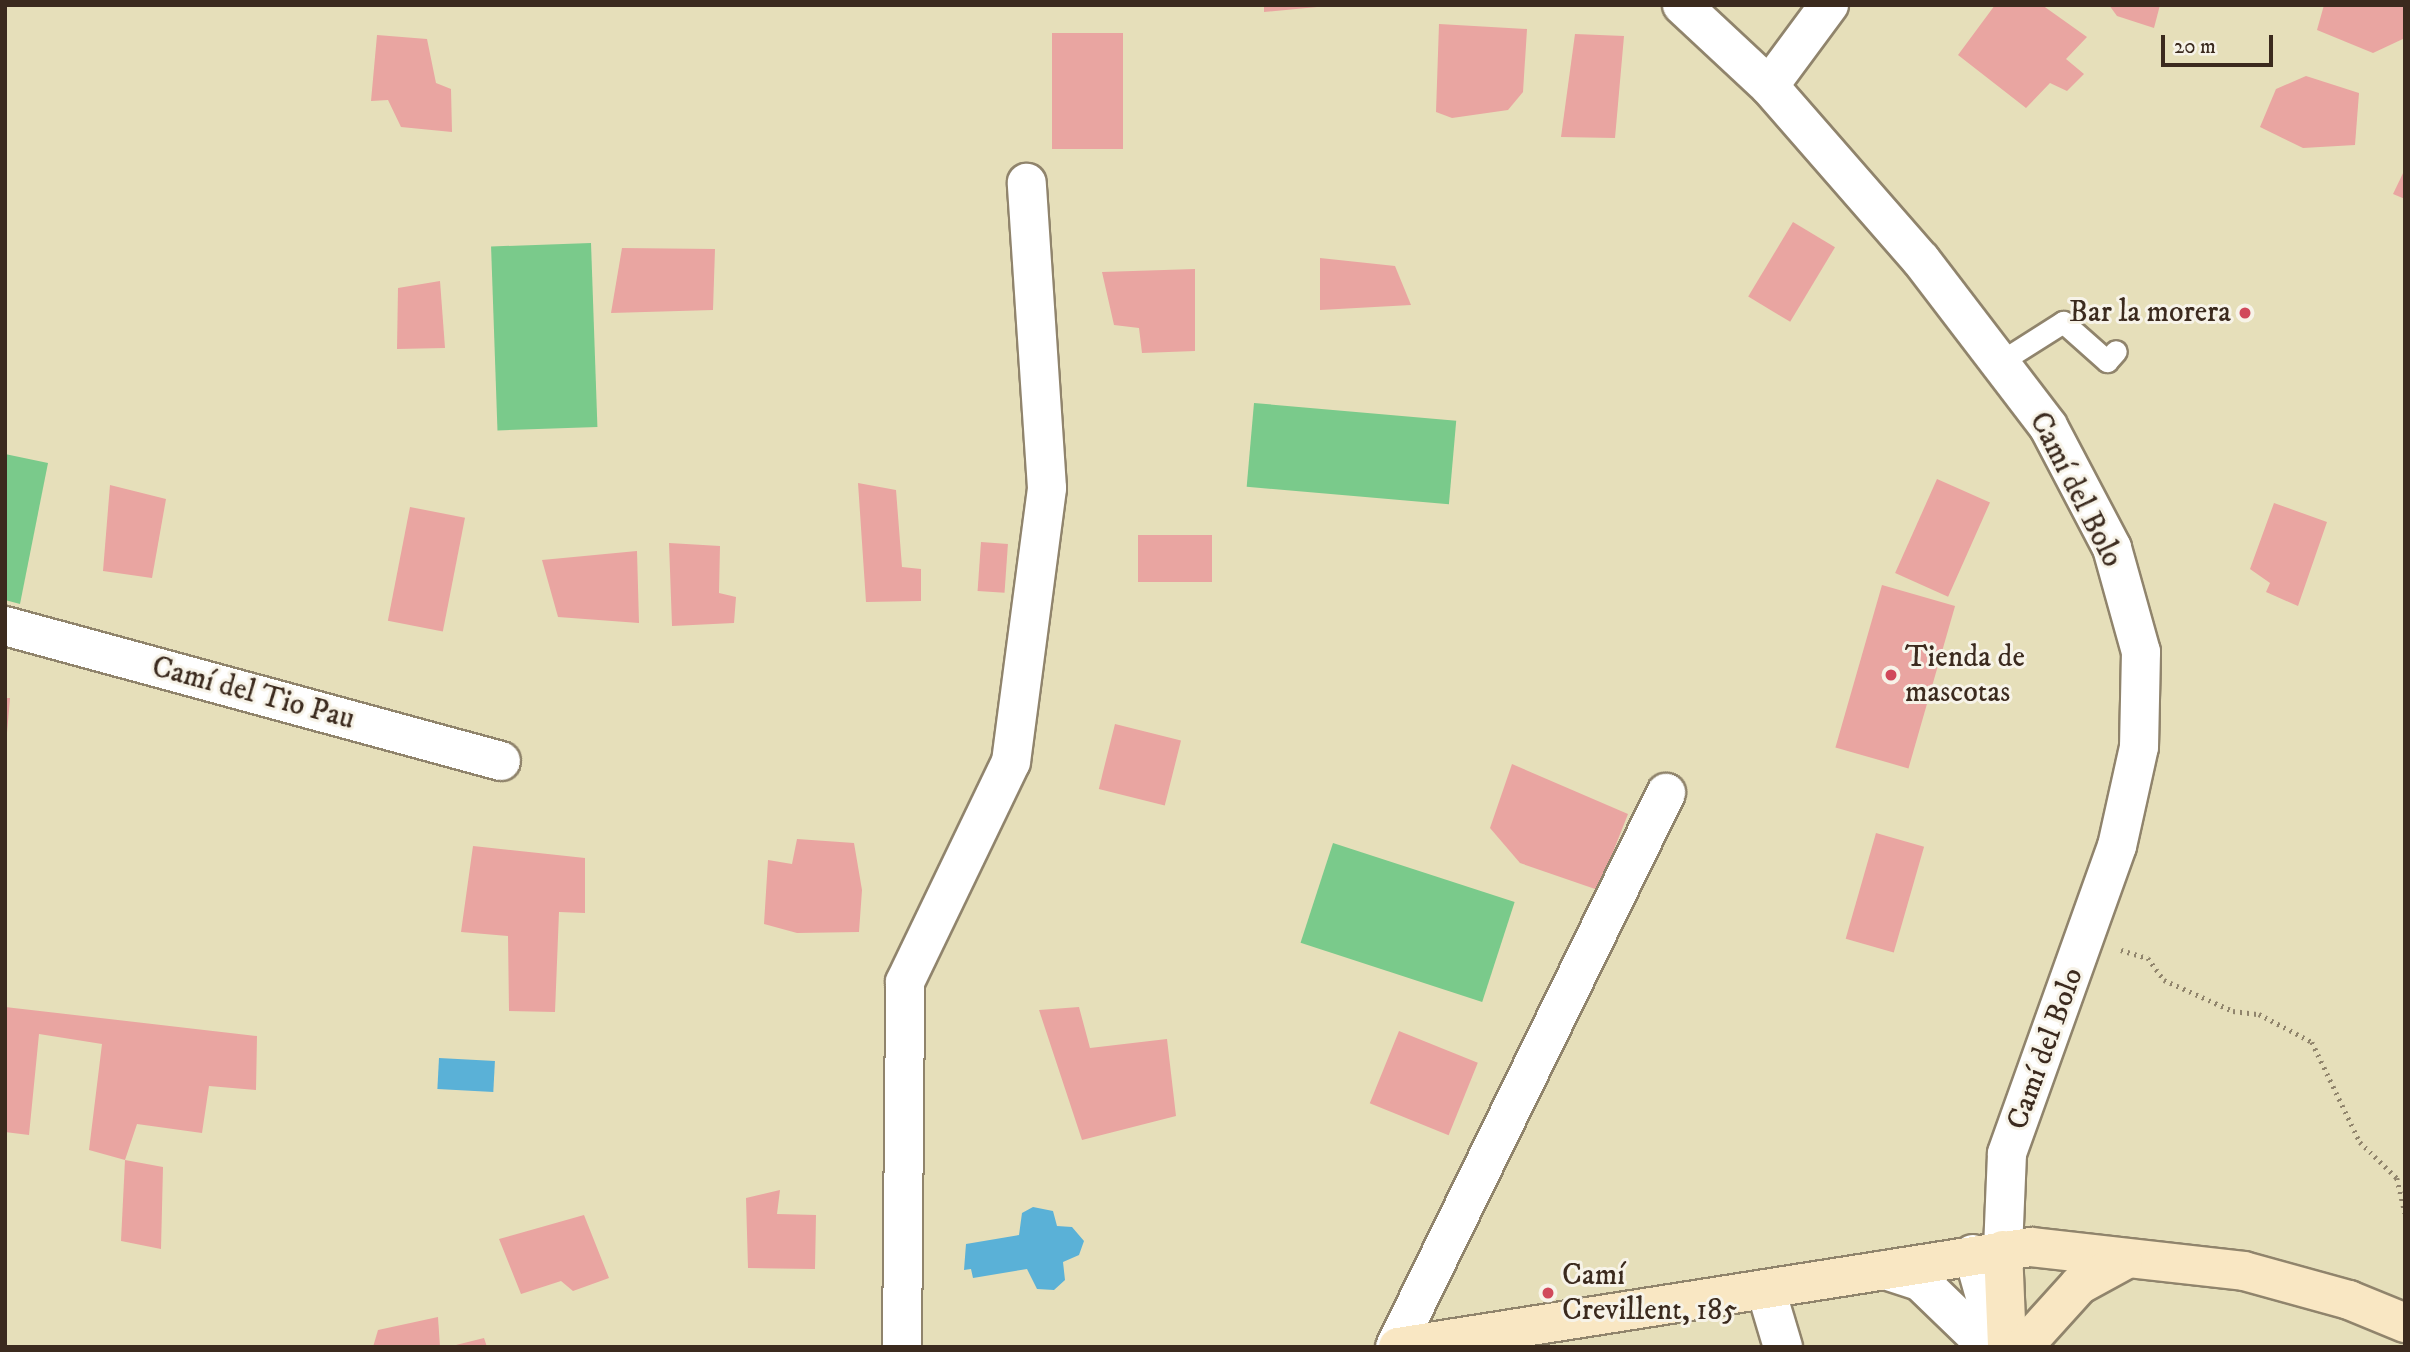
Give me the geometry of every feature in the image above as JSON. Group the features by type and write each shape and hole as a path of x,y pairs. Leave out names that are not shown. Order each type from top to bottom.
{"street":[{"name":"Camí del Bolo","path":"1682,5 1769,86 2000,362 2049,426 2112,548 2141,652 2139,747 2117,846 2007,1154 1988,1252 2000,1347"},
{"path":"1769,86 1829,5"},
{"path":"902,1347 905,982 1011,762 1047,488 1027,183"},
{"name":"Camí del Tio Pau","path":"5,626 501,761"},
{"path":"1397,1347 1666,793"},
{"path":"1397,1347 1545,1334 1766,1290 2031,1247 2123,1261 2244,1271 2349,1300 2405,1323"},
{"path":"1988,1252 2007,1347"},
{"path":"2022,1347 2079,1285 2123,1261"},
{"path":"1885,1270 1929,1288 1988,1347"},
{"path":"1766,1290 1783,1347"}],"lane":[{"path":"2000,362 2063,322 2107,361 2116,351"}],"path":[{"path":"2115,948 2148,958 2164,980 2233,1011 2259,1014 2312,1042 2360,1142 2397,1178 2405,1213"}],"green space":[{"path":"591,243 597,427 497,430 491,246"},
{"path":"1254,403 1456,421 1449,504 1247,487"},
{"path":"5,454 48,463 20,604 5,600"},
{"path":"1333,843 1515,902 1482,1002 1301,943"}],"water":[{"path":"439,1058 495,1061 493,1092 437,1089"},
{"path":"1033,1207 1053,1211 1057,1226 1072,1227 1084,1241 1079,1255 1063,1262 1065,1280 1054,1290 1037,1289 1027,1269 973,1278 971,1269 964,1270 966,1244 1019,1235 1022,1213"}],"building":[{"path":"1264,5 1317,5 1317,7 1264,12"},
{"path":"1995,5 2042,5 2087,37 2066,59 2084,74 2067,91 2050,83 2026,108 1958,55"},
{"path":"2109,5 2160,5 2154,28 2117,16"},
{"path":"2324,5 2405,5 2405,38 2373,53 2317,30"},
{"path":"1439,24 1527,29 1523,92 1508,110 1452,118 1436,112"},
{"path":"1052,33 1123,33 1123,149 1052,149"},
{"path":"1575,34 1624,36 1615,138 1561,137"},
{"path":"377,35 427,39 436,83 451,89 452,132 401,127 388,100 371,101"},
{"path":"2306,76 2359,93 2355,145 2303,148 2260,127 2276,89"},
{"path":"2405,169 2405,199 2393,194"},
{"path":"1793,222 1835,247 1790,322 1748,297"},
{"path":"622,248 715,249 713,310 611,313"},
{"path":"1320,258 1395,266 1411,305 1320,310"},
{"path":"1195,269 1195,351 1142,353 1139,328 1114,325 1102,272"},
{"path":"440,281 445,348 397,349 398,288"},
{"path":"1937,479 1990,503 1948,597 1895,573"},
{"path":"858,483 896,490 902,567 921,569 921,601 866,602"},
{"path":"110,485 166,499 152,578 103,571"},
{"path":"2274,503 2327,522 2298,606 2266,592 2270,583 2250,569"},
{"path":"410,507 465,518 443,632 388,621"},
{"path":"1138,535 1212,535 1212,582 1138,582"},
{"path":"981,542 1008,544 1005,593 978,591"},
{"path":"669,543 720,546 719,593 736,597 734,623 672,626"},
{"path":"637,551 639,623 558,617 542,560"},
{"name":"Tienda de mascotas","path":"1882,585 1955,606 1908,768 1835,747"},
{"path":"5,698 10,698 7,733 5,733"},
{"path":"1115,724 1181,740 1165,805 1099,789"},
{"path":"1512,764 1628,814 1598,890 1520,863 1490,828"},
{"path":"1876,833 1924,847 1894,953 1846,939"},
{"path":"797,839 854,843 862,890 859,932 797,933 764,924 768,860 792,864"},
{"path":"473,846 585,858 585,913 559,912 555,1012 509,1011 508,936 461,932"},
{"path":"5,1007 257,1036 256,1090 209,1086 202,1133 137,1124 125,1160 89,1150 102,1044 39,1034 29,1135 5,1132"},
{"path":"1079,1007 1090,1048 1167,1039 1176,1116 1082,1140 1039,1010"},
{"path":"1399,1031 1478,1063 1449,1135 1370,1103"},
{"path":"125,1160 163,1167 161,1249 121,1241"},
{"path":"780,1190 777,1214 816,1215 815,1269 748,1268 746,1198"},
{"path":"584,1215 609,1278 573,1291 561,1281 521,1294 499,1239"},
{"path":"438,1317 440,1347 373,1347 378,1330"},
{"path":"484,1338 487,1347 452,1347 452,1346"}],"place":[{"name":"Bar la morera","path":"2245,313"},
{"name":"Tienda de mascotas","path":"1891,675"},
{"name":"Camí Crevillent, 185","path":"1548,1293"}]}
